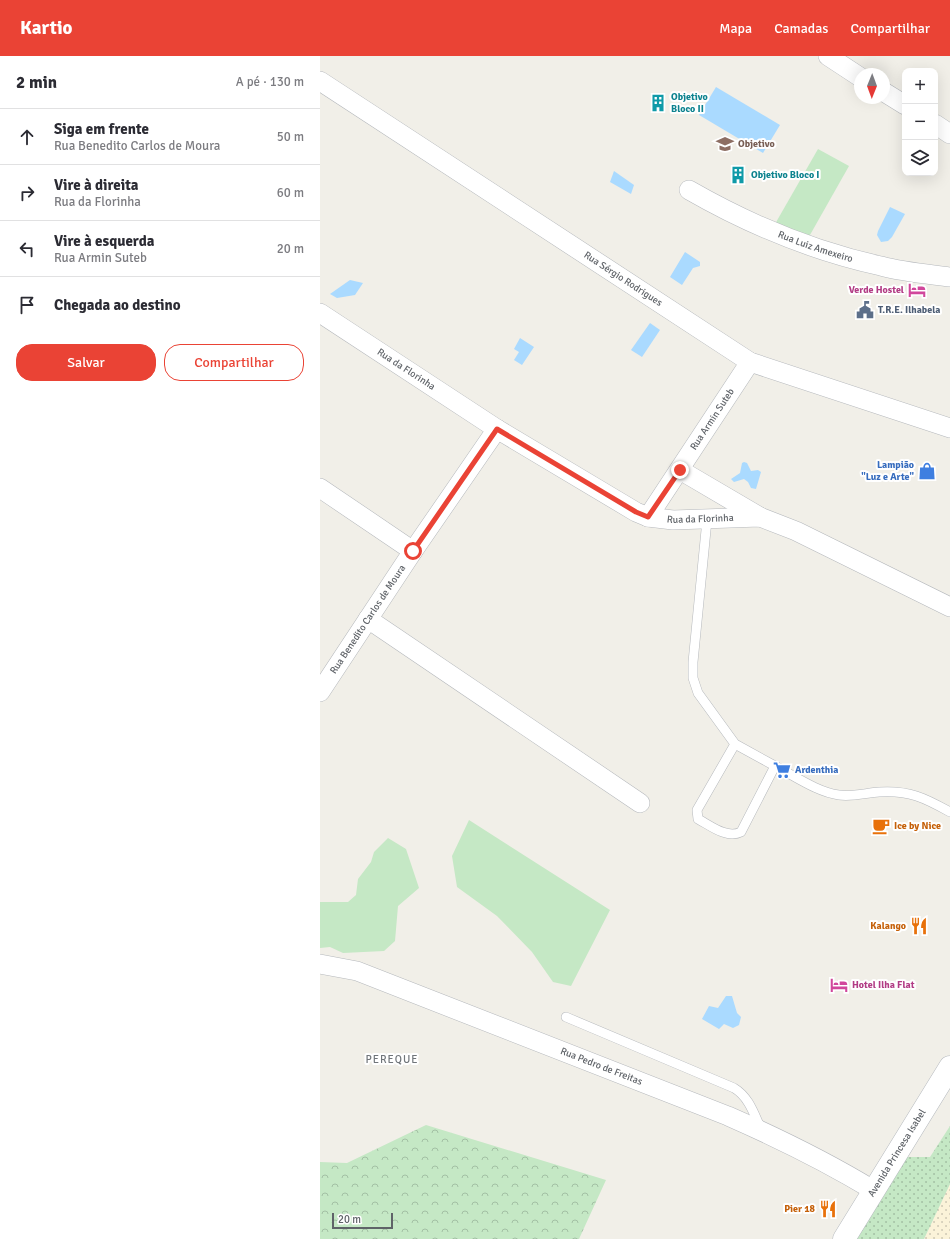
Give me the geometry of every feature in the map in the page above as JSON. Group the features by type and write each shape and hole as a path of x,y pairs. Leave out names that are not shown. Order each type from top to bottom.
{"main road":[{"name":"Avenida Princesa Isabel","path":"844,1239 950,1067"}],"street":[{"path":"828,56 854,73"},
{"name":"Rua Sérgio Rodrigues","path":"320,81 750,362 950,428"},
{"path":"890,96 903,104"},
{"path":"938,126 950,134"},
{"name":"Rua Luiz Amexeiro","path":"689,190 769,232 798,242 881,266 950,277"},
{"name":"Rua da Florinha","path":"320,313 497,429 636,512 648,517 673,520 760,517 796,531 950,607"},
{"name":"Rua Armin Suteb","path":"648,517 750,362"},
{"name":"Rua Benedito Carlos de Moura","path":"320,692 413,551 497,429"},
{"path":"680,470 760,517"},
{"path":"320,488 413,551"},
{"path":"368,619 640,803"},
{"name":"Rua Pedro de Freitas","path":"320,964 357,971 761,1130 848,1175 873,1190"}],"lane":[{"path":"707,520 693,662 693,678 698,693 735,744 825,791 839,795 896,791 914,794 929,800 950,812"},
{"path":"735,744 698,810 698,819 727,834 735,835 741,832 775,766"},
{"path":"566,1017 741,1092 761,1130"}],"green space":[{"path":"818,149 849,166 806,242 775,224"},
{"path":"469,820 610,910 571,986 553,982 532,952 497,916 457,887 452,856"},
{"path":"388,838 406,849 419,888 398,906 395,941 384,951 343,953 330,947 320,948 320,902 348,902 356,895 358,879 371,862 374,852"},
{"path":"426,1125 606,1180 579,1239 320,1239 320,1162 347,1163"},
{"path":"950,1126 950,1184 924,1239 852,1239 905,1157 930,1157"}],"sand":[{"path":"950,1184 950,1239 924,1239"}],"water":[{"path":"716,87 780,125 763,153 699,115"},
{"path":"614,171 634,185 631,194 610,182"},
{"path":"890,207 905,214 892,237 888,241 881,242 877,235 878,231"},
{"path":"685,252 700,262 700,266 693,268 682,285 670,277"},
{"path":"350,280 363,283 355,295 337,298 330,294"},
{"path":"650,323 660,330 642,357 631,350"},
{"path":"520,338 534,347 522,365 514,360 519,352 514,349"},
{"path":"742,463 747,463 751,471 758,470 761,472 756,489 751,488 748,482 744,479 734,482 731,479 740,473"},
{"path":"726,996 732,996 737,1013 741,1017 739,1025 733,1028 724,1024 719,1029 702,1019 709,1006 718,1008"}],"place":[{"name":"Objetivo Bloco II","path":"658,103"},
{"name":"Objetivo","path":"725,144"},
{"name":"Objetivo Bloco I","path":"738,175"},
{"name":"Verde Hostel","path":"917,290"},
{"name":"T.R.E. Ilhabela","path":"865,310"},
{"name":"Lampião \"Luz e Arte\"","path":"927,471"},
{"name":"Ardenthia","path":"782,770"},
{"name":"Ice by Nice","path":"881,826"},
{"name":"Kalango","path":"919,926"},
{"name":"Hotel Ilha Flat","path":"839,985"},
{"name":"Pier 18","path":"828,1209"}],"district":[{"name":"PEREQUE","path":"392,1059"}],"route":[{"path":"413,551 497,429 636,512 648,517 680,470"}]}
